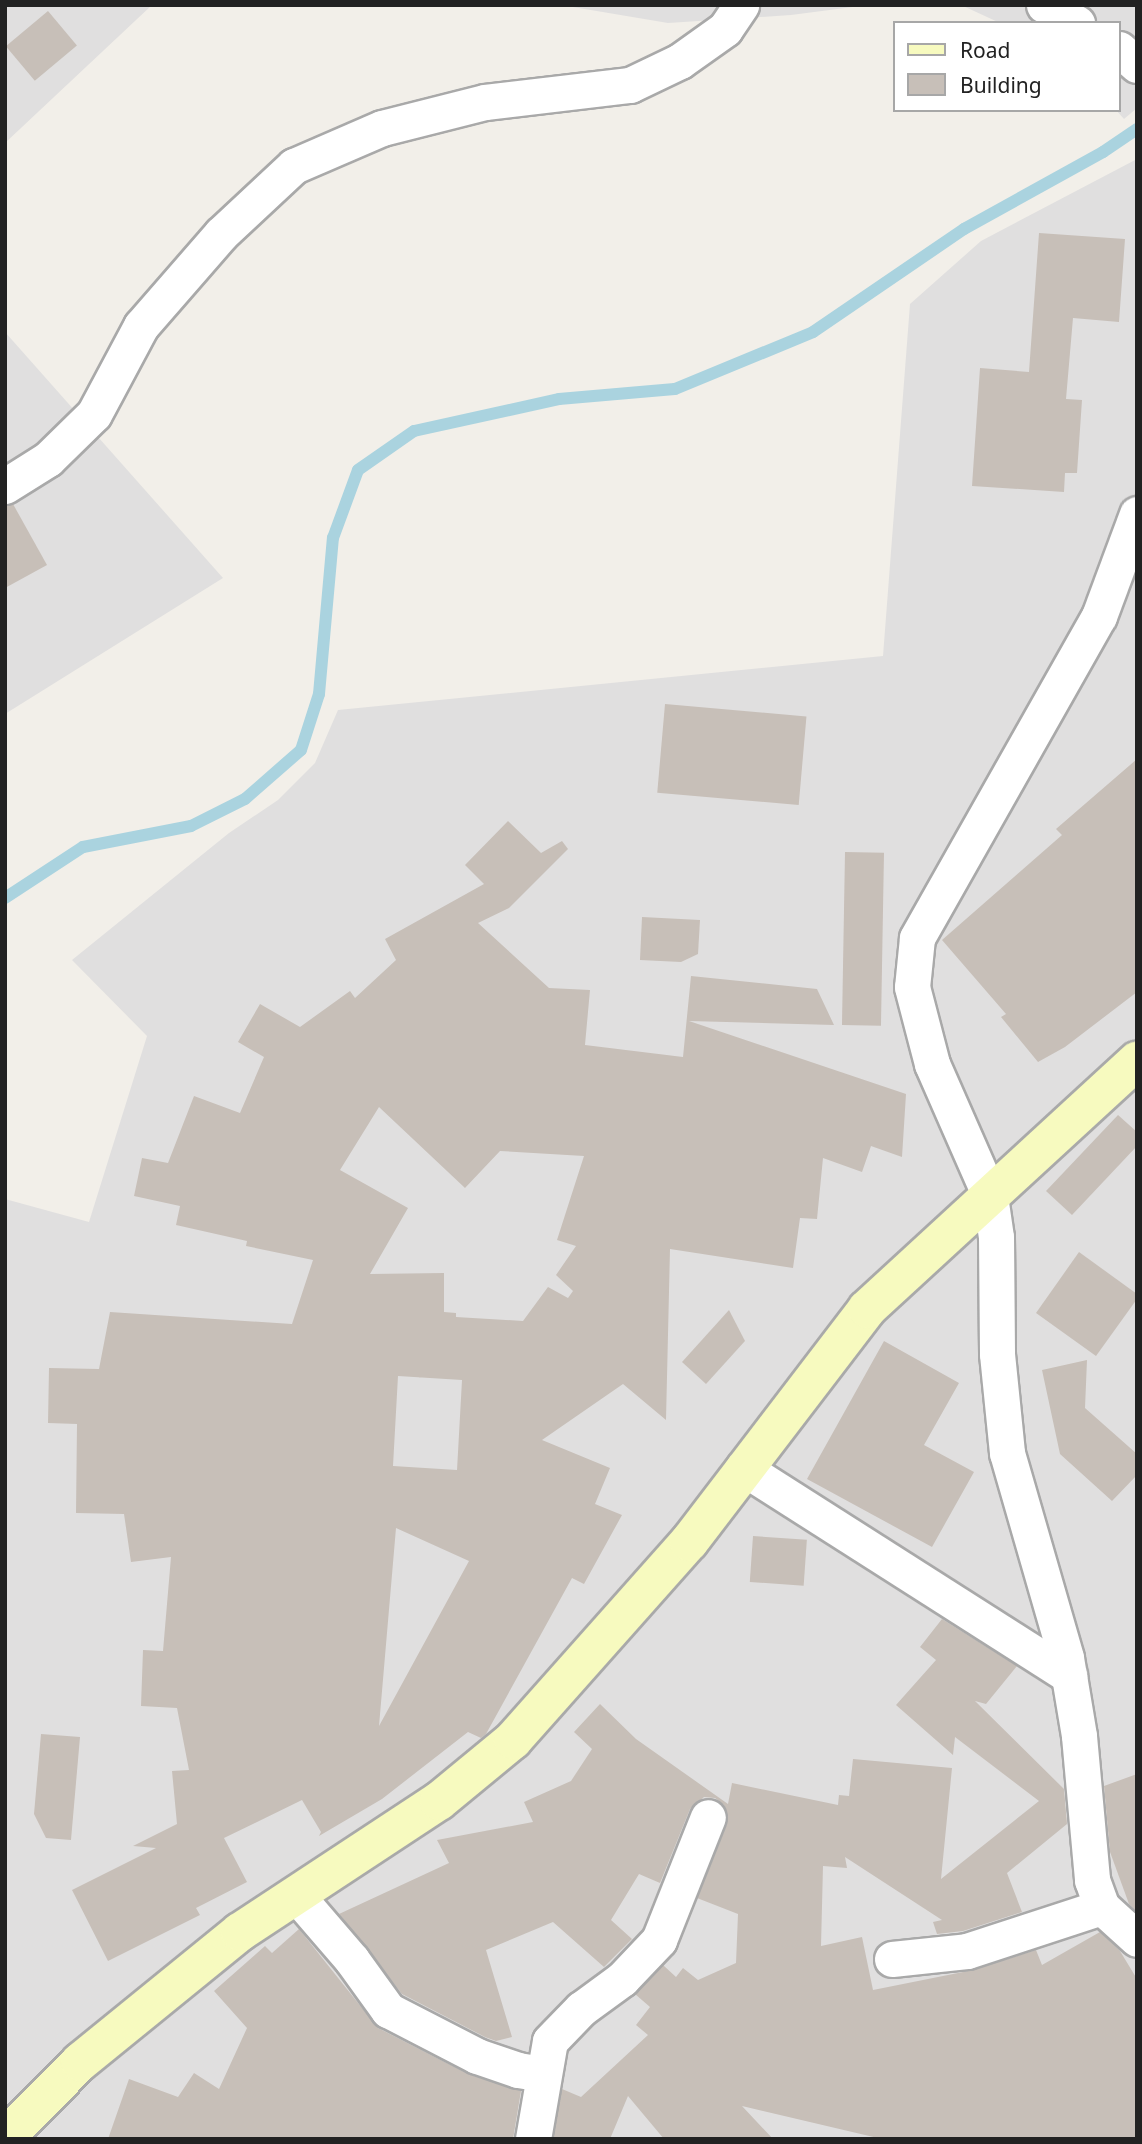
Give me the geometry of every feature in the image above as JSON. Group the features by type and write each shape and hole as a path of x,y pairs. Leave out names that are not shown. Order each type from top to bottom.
{"street":[{"path":"5,486 48,459 94,414 141,326 221,234 293,166 382,128 485,102 630,85 680,61 725,29 741,5"},
{"path":"1044,5 1073,21"},
{"path":"1121,52 1137,65"},
{"path":"1137,514 1099,616 917,938 912,987 932,1064 990,1196 996,1237 997,1354 1007,1453 1069,1676 1079,1737 1092,1880 1102,1907 1137,1938"},
{"path":"5,2138 80,2062 240,1932 439,1801 513,1740 689,1542 867,1309 1137,1061"},
{"path":"743,1468 1069,1676"},
{"path":"533,2139 550,2040 581,2009 622,1979 659,1940 708,1817"},
{"path":"297,1896 352,1960 388,2010 477,2056 518,2070 543,2074"},
{"path":"892,1959 967,1951 1102,1907"}],"shaded area":[{"path":"5,5 152,5 5,143"},
{"path":"561,5 868,5 791,15 668,23"},
{"path":"961,5 1137,5 1137,108 1124,119 1118,112 1121,112 1121,21 996,21"},
{"path":"1137,159 1137,2139 5,2139 5,1199 89,1222 147,1036 72,960 229,833 278,800 315,763 338,710 883,656 910,304 981,241"},
{"path":"5,332 223,578 5,714"}],"building":[{"path":"48,11 77,45 35,81 6,46"},
{"path":"1039,233 1125,239 1119,322 1073,318 1066,399 1082,400 1077,473 1065,473 1064,492 972,486 980,368 1029,372"},
{"path":"13,504 47,565 5,588 5,506"},
{"path":"665,704 806,716 799,805 657,793"},
{"path":"1137,759 1137,992 1065,1047 1038,1062 1001,1017 1006,1014 942,940 1062,835 1056,829"},
{"path":"508,821 541,853 562,841 568,849 509,908 478,923 549,988 590,990 585,1045 683,1057 691,976 817,989 834,1025 689,1021 906,1094 902,1157 871,1146 862,1172 823,1158 817,1219 800,1218 793,1268 670,1249 666,1420 623,1384 542,1440 610,1468 595,1504 622,1515 584,1584 572,1578 486,1734 481,1738 468,1732 382,1799 319,1836 321,1832 302,1800 224,1838 247,1882 196,1908 200,1915 108,1961 72,1890 156,1848 133,1846 177,1824 172,1771 189,1770 177,1708 141,1706 143,1650 163,1651 171,1557 131,1562 124,1514 76,1513 77,1424 48,1423 49,1368 99,1369 110,1312 292,1324 313,1260 246,1246 247,1241 176,1225 180,1206 134,1196 142,1158 168,1163 194,1096 240,1113 264,1057 238,1042 260,1004 300,1027 350,991 355,998 396,960 385,939 484,884 465,865","holes":["379,1107 465,1188 500,1151 584,1156 557,1240 576,1246 556,1275 573,1291 568,1298 548,1287 523,1321 456,1317 456,1313 444,1312 444,1273 370,1274 408,1208 340,1170","398,1376 462,1380 457,1470 393,1466","396,1528 469,1561 379,1726"]},
{"path":"845,852 884,853 881,1026 842,1025"},
{"path":"642,917 700,920 698,954 681,962 640,960"},
{"path":"1118,1115 1137,1132 1137,1146 1072,1215 1046,1191"},
{"path":"1079,1252 1137,1294 1137,1299 1096,1356 1036,1313"},
{"path":"729,1310 745,1341 706,1384 682,1362"},
{"path":"884,1341 959,1383 924,1445 974,1472 932,1547 807,1479"},
{"path":"1087,1360 1085,1408 1137,1454 1137,1475 1112,1501 1060,1454 1042,1370"},
{"path":"753,1536 807,1540 804,1586 750,1582"},
{"path":"942,1619 1017,1666 986,1704 975,1701 1064,1789 1067,1824 1007,1873 1022,1912 963,1931 937,1934 933,1922 942,1920 845,1857 847,1868 823,1866 821,1946 862,1937 873,1990 973,1970 1036,1950 1042,1965 1100,1932 1120,1951 1137,1979 1137,2139 882,2139 742,2106 773,2139 664,2139 628,2096 610,2139 553,2139 562,2089 581,2097 648,2035 636,2025 650,2007 635,1994 663,1965 676,1977 683,1968 698,1980 736,1963 738,1914 697,1898 727,1824 724,1805 715,1798 704,1797 690,1809 660,1883 639,1874 611,1920 632,1939 604,1967 553,1922 486,1950 512,2037 496,2041 485,2037 402,1994 339,1914 449,1863 437,1840 533,1822 524,1802 571,1781 592,1749 574,1732 600,1704 636,1739 728,1804 732,1783 838,1805 839,1795 849,1796 853,1759 952,1768 941,1879 1039,1801 955,1737 953,1755 896,1705 936,1660 920,1647"},
{"path":"41,1734 80,1737 71,1840 46,1838 34,1814"},
{"path":"1137,1774 1137,1912 1129,1904 1110,1852 1104,1786"},
{"path":"299,1929 378,2028 468,2074 521,2091 513,2139 108,2139 129,2079 178,2097 194,2073 219,2089 247,2028 214,1991 265,1946 272,1953"}],"waterway":[{"path":"5,898 83,847 191,826 245,799 301,750 319,694 333,538 358,470 414,431 559,399 675,389 813,332 964,229 1103,152 1137,129"}]}
